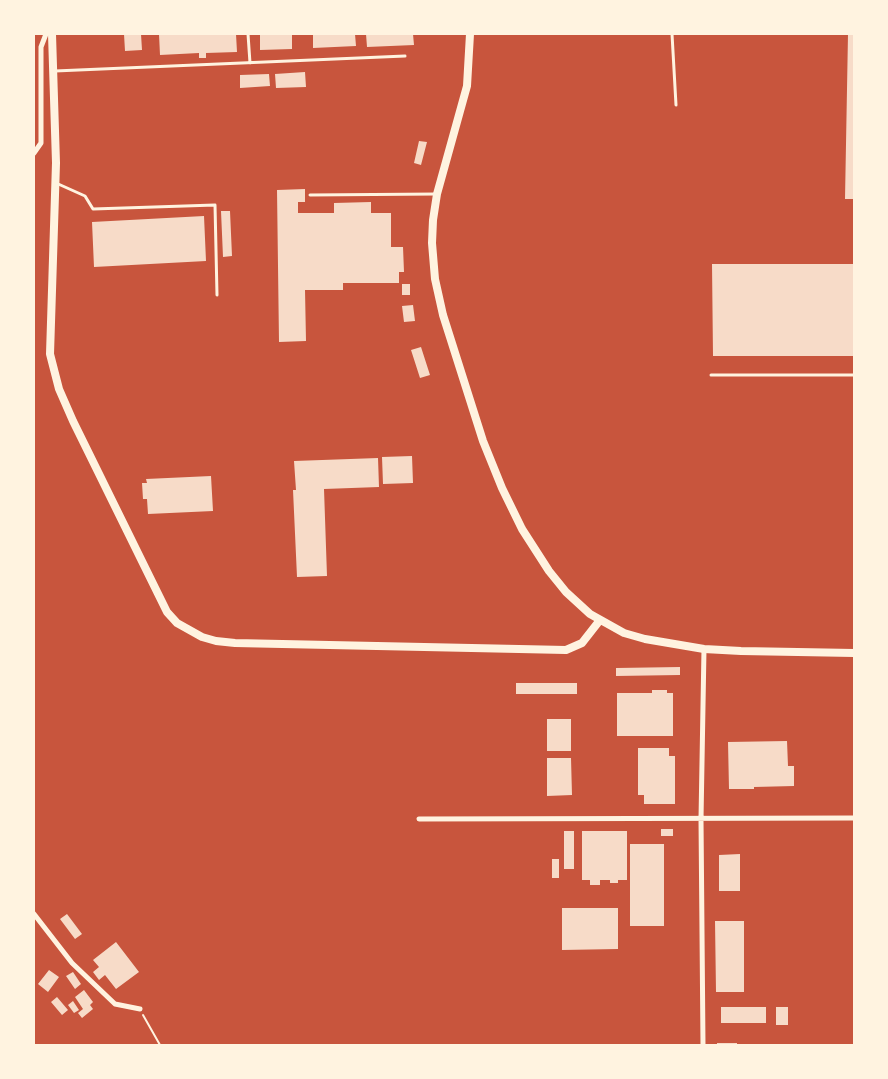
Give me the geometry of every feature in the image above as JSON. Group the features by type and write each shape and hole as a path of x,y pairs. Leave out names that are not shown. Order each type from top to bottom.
{"street":[{"path":"34,153 41,143 41,47 46,34"},
{"path":"52,34 56,182 50,354 59,388 73,421 167,612 177,623 202,637 235,643 566,650 582,643 600,620"},
{"path":"470,34 467,86 437,194 433,220 432,243 435,279 443,315 483,441 502,488 522,529 549,571 566,592 585,610 624,632 645,639 704,649 741,652 854,653"},
{"path":"703,1045 702,819 704,649"},
{"path":"419,819 854,818"},
{"path":"34,914 72,963 116,1004 140,1009"}],"lane":[{"path":"248,34 250,63"},
{"path":"672,34 676,104"},
{"path":"54,71 405,56"},
{"path":"56,182 85,196 93,209 215,206 217,295"},
{"path":"310,195 437,194"},
{"path":"710,375 854,375"}],"path":[{"path":"140,1009 160,1045"}],"building":[{"path":"124,34 141,34 142,50 125,51"},
{"path":"159,34 236,34 237,52 206,53 206,58 199,58 199,53 160,55"},
{"path":"260,34 292,34 292,49 260,50"},
{"path":"355,34 356,46 313,48 313,35"},
{"path":"366,34 413,34 414,45 367,47"},
{"path":"848,34 854,34 854,199 845,199"},
{"path":"305,72 306,87 276,88 275,74"},
{"path":"269,74 270,86 240,88 240,75"},
{"path":"419,141 427,142 421,165 414,163"},
{"path":"305,189 305,202 298,202 298,213 334,213 334,203 371,202 371,213 391,213 391,247 403,247 404,272 399,272 399,283 343,283 343,290 305,290 306,341 279,342 277,190"},
{"path":"221,211 230,211 232,256 223,257"},
{"path":"204,216 206,261 94,267 92,222"},
{"path":"712,264 854,264 854,356 713,356"},
{"path":"402,284 410,284 410,295 402,295"},
{"path":"413,305 415,321 404,322 402,306"},
{"path":"421,347 430,375 420,378 411,350"},
{"path":"412,456 413,483 383,484 382,457"},
{"path":"378,458 379,487 324,489 327,576 297,577 293,490 296,490 294,461"},
{"path":"211,476 213,511 148,514 147,499 143,499 142,483 147,483 146,479"},
{"path":"680,667 680,675 616,676 616,668"},
{"path":"516,683 577,683 577,694 516,694"},
{"path":"652,690 667,690 667,693 673,693 673,736 617,736 617,693 652,693"},
{"path":"547,719 571,719 571,751 547,751"},
{"path":"787,741 788,766 794,766 794,786 729,789 728,742"},
{"path":"638,748 669,748 669,756 675,756 675,804 644,804 644,795 638,795"},
{"path":"547,758 571,758 572,795 547,796"},
{"path":"661,829 673,829 673,836 661,836"},
{"path":"564,831 574,831 574,869 564,869"},
{"path":"582,831 627,831 627,880 618,880 618,883 610,883 610,880 600,880 600,885 590,885 590,880 582,880"},
{"path":"630,844 664,844 664,926 630,926"},
{"path":"740,854 740,891 719,891 719,855"},
{"path":"552,859 559,859 559,878 552,878"},
{"path":"562,908 618,908 618,949 562,950"},
{"path":"67,914 82,934 75,939 60,919"},
{"path":"715,921 744,921 744,992 716,992"},
{"path":"116,942 139,972 116,989 105,975 99,980 93,972 99,967 93,960"},
{"path":"49,970 59,977 48,992 38,984"},
{"path":"73,972 81,984 75,989 66,976"},
{"path":"84,990 93,1002 90,1005 93,1009 82,1018 78,1013 83,1009 75,997"},
{"path":"57,997 68,1010 62,1015 51,1002"},
{"path":"73,1001 79,1010 74,1013 68,1005"},
{"path":"721,1007 766,1007 766,1023 721,1023"},
{"path":"776,1007 788,1007 788,1025 776,1025"},
{"path":"717,1043 737,1043 737,1045 717,1045"}]}
